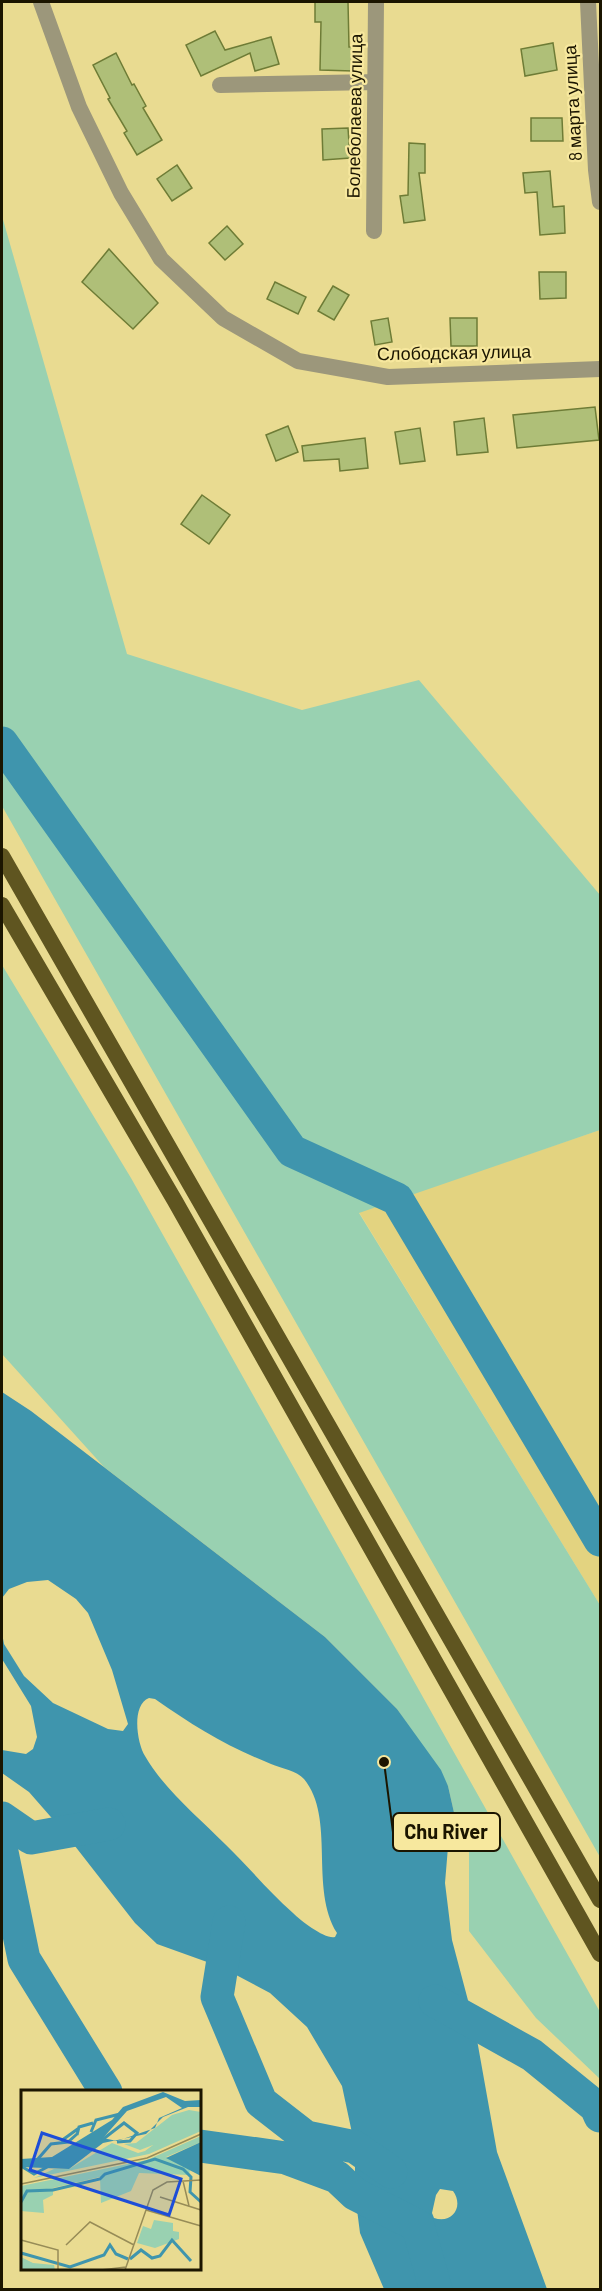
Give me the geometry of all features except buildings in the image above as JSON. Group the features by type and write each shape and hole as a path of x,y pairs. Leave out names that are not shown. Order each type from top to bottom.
{"highway":[{"path":"2,856 600,1900"},
{"path":"2,905 175,1201 600,1954"}],"street":[{"name":"Слободская улица","path":"41,2 80,107 121,193 161,259 223,318 298,361 388,377 600,369"},
{"name":"Болеболаева улица","path":"374,231 376,2"},
{"name":"8 марта улица","path":"588,2 596,170 600,202"},
{"path":"220,85 375,82"}],"shaded area":[{"path":"600,1130 600,1605 359,1212"}],"green space":[{"path":"2,216 127,654 302,710 419,680 600,895 600,1130 359,1213 600,1605 600,1857 2,806"},
{"path":"2,965 131,1178 600,2012 600,2079 536,2018 469,1931 469,1843 455,1817 448,1786 397,1709 325,1637 104,1467 2,1354"}],"water":[{"path":"2,1392 31,1411 325,1637 397,1709 441,1770 448,1786 455,1817 448,1847 445,1883 452,1940 474,2023 497,2152 547,2289 384,2289 360,2233 355,2194 355,2147 342,2086 307,2027 270,1993 221,1967 157,1944 135,1923 64,1832 29,1792 2,1773 2,1750 26,1754 33,1749 37,1737 31,1706 2,1659 2,1633 4,1644 24,1676 53,1703 108,1729 123,1731 128,1724 112,1670 88,1613 76,1599 48,1580 27,1582 9,1589 2,1598","holes":["149,1698 155,1699 225,1743 293,1772 304,1779 319,1813 325,1895 329,1915 337,1933 335,1937 320,1933 297,1916 161,1780 145,1756 138,1734 140,1708","440,2189 453,2191 457,2202 455,2212 441,2219 434,2218 432,2213 436,2195"]}],"waterway":[{"path":"2,743 292,1151 397,1199 600,1540"},
{"path":"2,1818 31,1838 109,1824"},
{"path":"2,1852 24,1959 105,2090"},
{"path":"229,1922 217,1997 261,2102 306,2137 355,2147 391,2172"},
{"path":"435,2001 532,2055 596,2107 600,2116"},
{"path":"201,2146 286,2158 337,2177 355,2194 418,2226 436,2290"}],"place":[{"name":"Chu River","path":"384,1762"}]}
